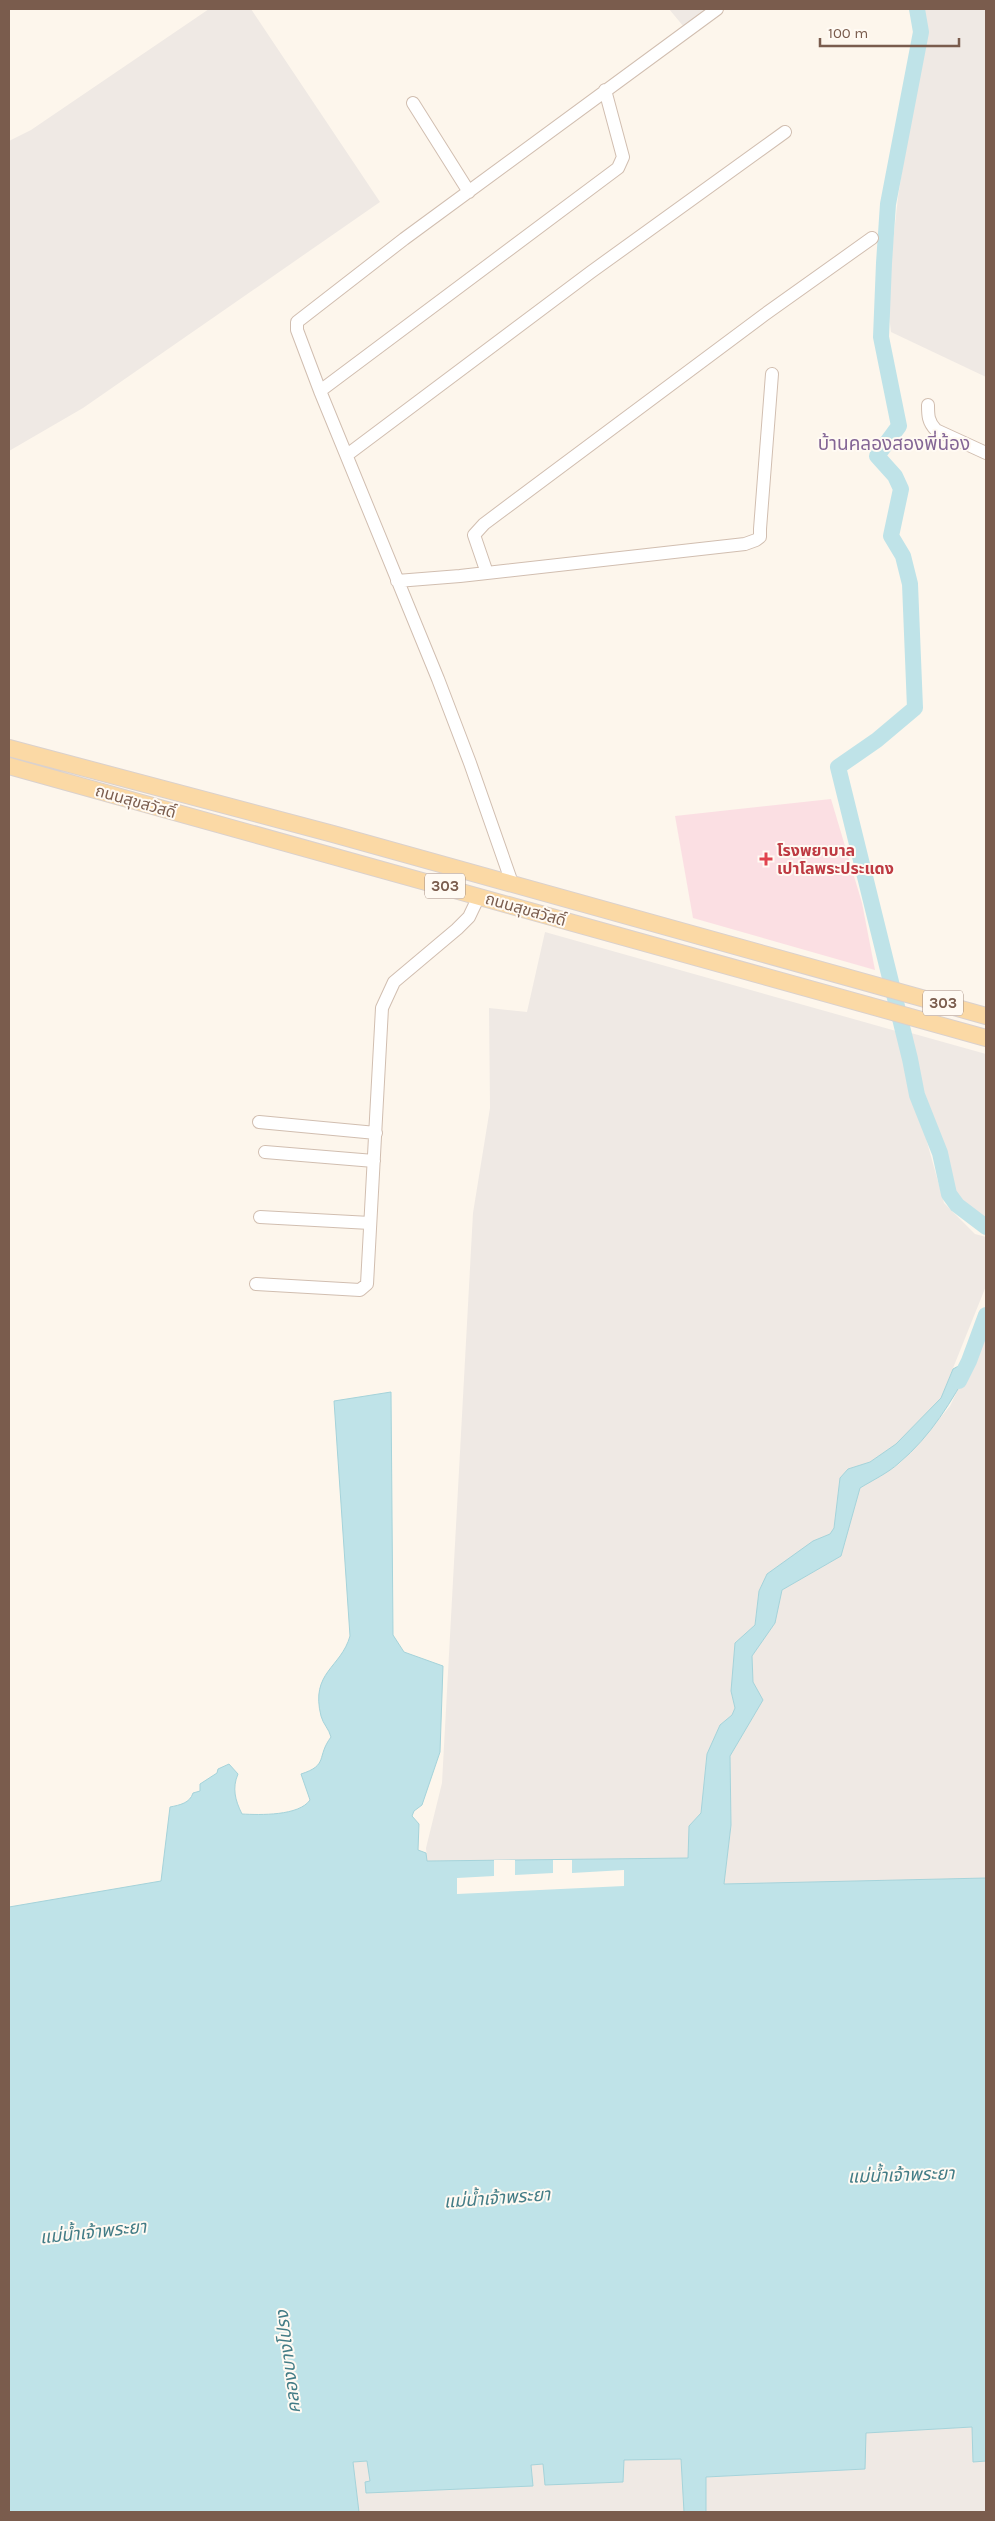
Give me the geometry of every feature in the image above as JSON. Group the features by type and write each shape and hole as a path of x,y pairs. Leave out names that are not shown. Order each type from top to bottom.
{"main road":[{"name":"ถนนสุขสวัสดิ์","path":"9,748 512,883 874,983 986,1016"},
{"name":"ถนนสุขสวัสดิ์","path":"9,766 986,1038"}],"street":[{"path":"512,883 470,763 320,391 297,330 296,322 357,274 717,9"},
{"path":"320,391 618,168 623,158 605,90"},
{"path":"413,103 469,192"},
{"path":"347,454 591,272 785,132"},
{"path":"487,572 474,535 484,524 764,315 872,238"},
{"path":"397,581 692,550 756,540 760,537 772,374"},
{"path":"928,405 928,417 931,425 936,430 986,453"},
{"path":"256,1284 360,1290 367,1284 382,1008 388,992 406,970 469,917 479,896"},
{"path":"259,1122 376,1133"},
{"path":"266,1152 374,1161"},
{"path":"260,1217 370,1223"}],"shaded area":[{"path":"209,9 251,9 380,202 83,408 9,451 9,141 31,130"},
{"path":"669,9 708,9 684,27"},
{"path":"917,9 986,9 986,377 891,332 887,298 898,197 918,67"},
{"name":"โรงพยาบาล เปาโลพระประแดง","path":"831,799 862,903 875,970 693,918 675,816"},
{"path":"545,932 896,1031 944,1203 975,1234 986,1237 986,1286 941,1398 896,1444 870,1462 848,1469 840,1478 834,1528 830,1534 813,1541 759,1591 755,1625 735,1643 731,1691 735,1708 732,1715 720,1725 707,1754 701,1813 689,1826 689,1858 427,1861 426,1848 442,1783 473,1213 490,1108 489,1008 527,1012"},
{"path":"911,1033 986,1054 986,1218 947,1198"},
{"path":"986,1331 986,1878 724,1885 731,1825 730,1756 763,1700 753,1682 752,1656 775,1623 782,1590 841,1556 860,1488 899,1464 950,1406"},
{"path":"972,2427 973,2462 986,2461 986,2512 706,2512 706,2477 865,2469 865,2433"},
{"path":"681,2459 684,2512 359,2512 353,2462 367,2461 370,2481 367,2493 532,2486 531,2465 544,2464 545,2484 623,2482 624,2460"}],"water":[{"path":"966,1362 972,1364 949,1404 931,1430 911,1453 895,1467 860,1488 841,1556 782,1590 775,1623 752,1656 753,1682 763,1700 730,1756 731,1825 724,1884 986,1878 986,2461 973,2462 972,2427 866,2433 865,2469 706,2477 706,2512 684,2512 681,2459 624,2460 623,2482 545,2485 543,2464 531,2465 533,2486 366,2493 365,2482 370,2481 367,2461 353,2462 359,2512 9,2512 9,1907 161,1881 170,1807 187,1801 193,1793 200,1791 200,1784 217,1773 218,1769 229,1764 238,1774 235,1794 242,1814 288,1812 305,1805 310,1800 301,1774 310,1771 319,1764 331,1737 321,1716 320,1689 328,1671 346,1647 350,1636 334,1401 391,1392 393,1635 404,1652 443,1666 440,1752 422,1805 414,1811 412,1816 419,1824 418,1850 426,1853 427,1861 688,1858 689,1826 701,1813 707,1754 720,1725 732,1715 735,1708 731,1691 735,1643 755,1625 759,1591 767,1574 813,1541 830,1534 834,1528 840,1478 848,1469 870,1462 896,1444 941,1398 953,1369"}],"pier":[{"path":"494,1860 515,1860 515,1875 553,1873 553,1860 572,1860 572,1873 624,1870 624,1886 457,1894 457,1878 494,1876"}],"waterway":[{"path":"917,9 921,32 888,204 884,263 881,337 899,426 877,456 895,476 901,489 891,536 903,556 910,584 915,708 877,740 838,767 910,1059 917,1095 940,1153 949,1194 957,1205 986,1227"},
{"path":"959,1381 969,1361 986,1315"}],"place":[{"name":"โรงพยาบาล เปาโลพระประแดง","path":"766,859"}],"district":[{"name":"บ้านคลองสองพี่น้อง","path":"894,443"}],"water label":[{"name":"แม่น้ำเจ้าพระยา","path":"901,2175"},
{"name":"แม่น้ำเจ้าพระยา","path":"497,2198"},
{"name":"แม่น้ำเจ้าพระยา","path":"93,2232"},
{"name":"คลองบางโปรง","path":"288,2362"}]}
